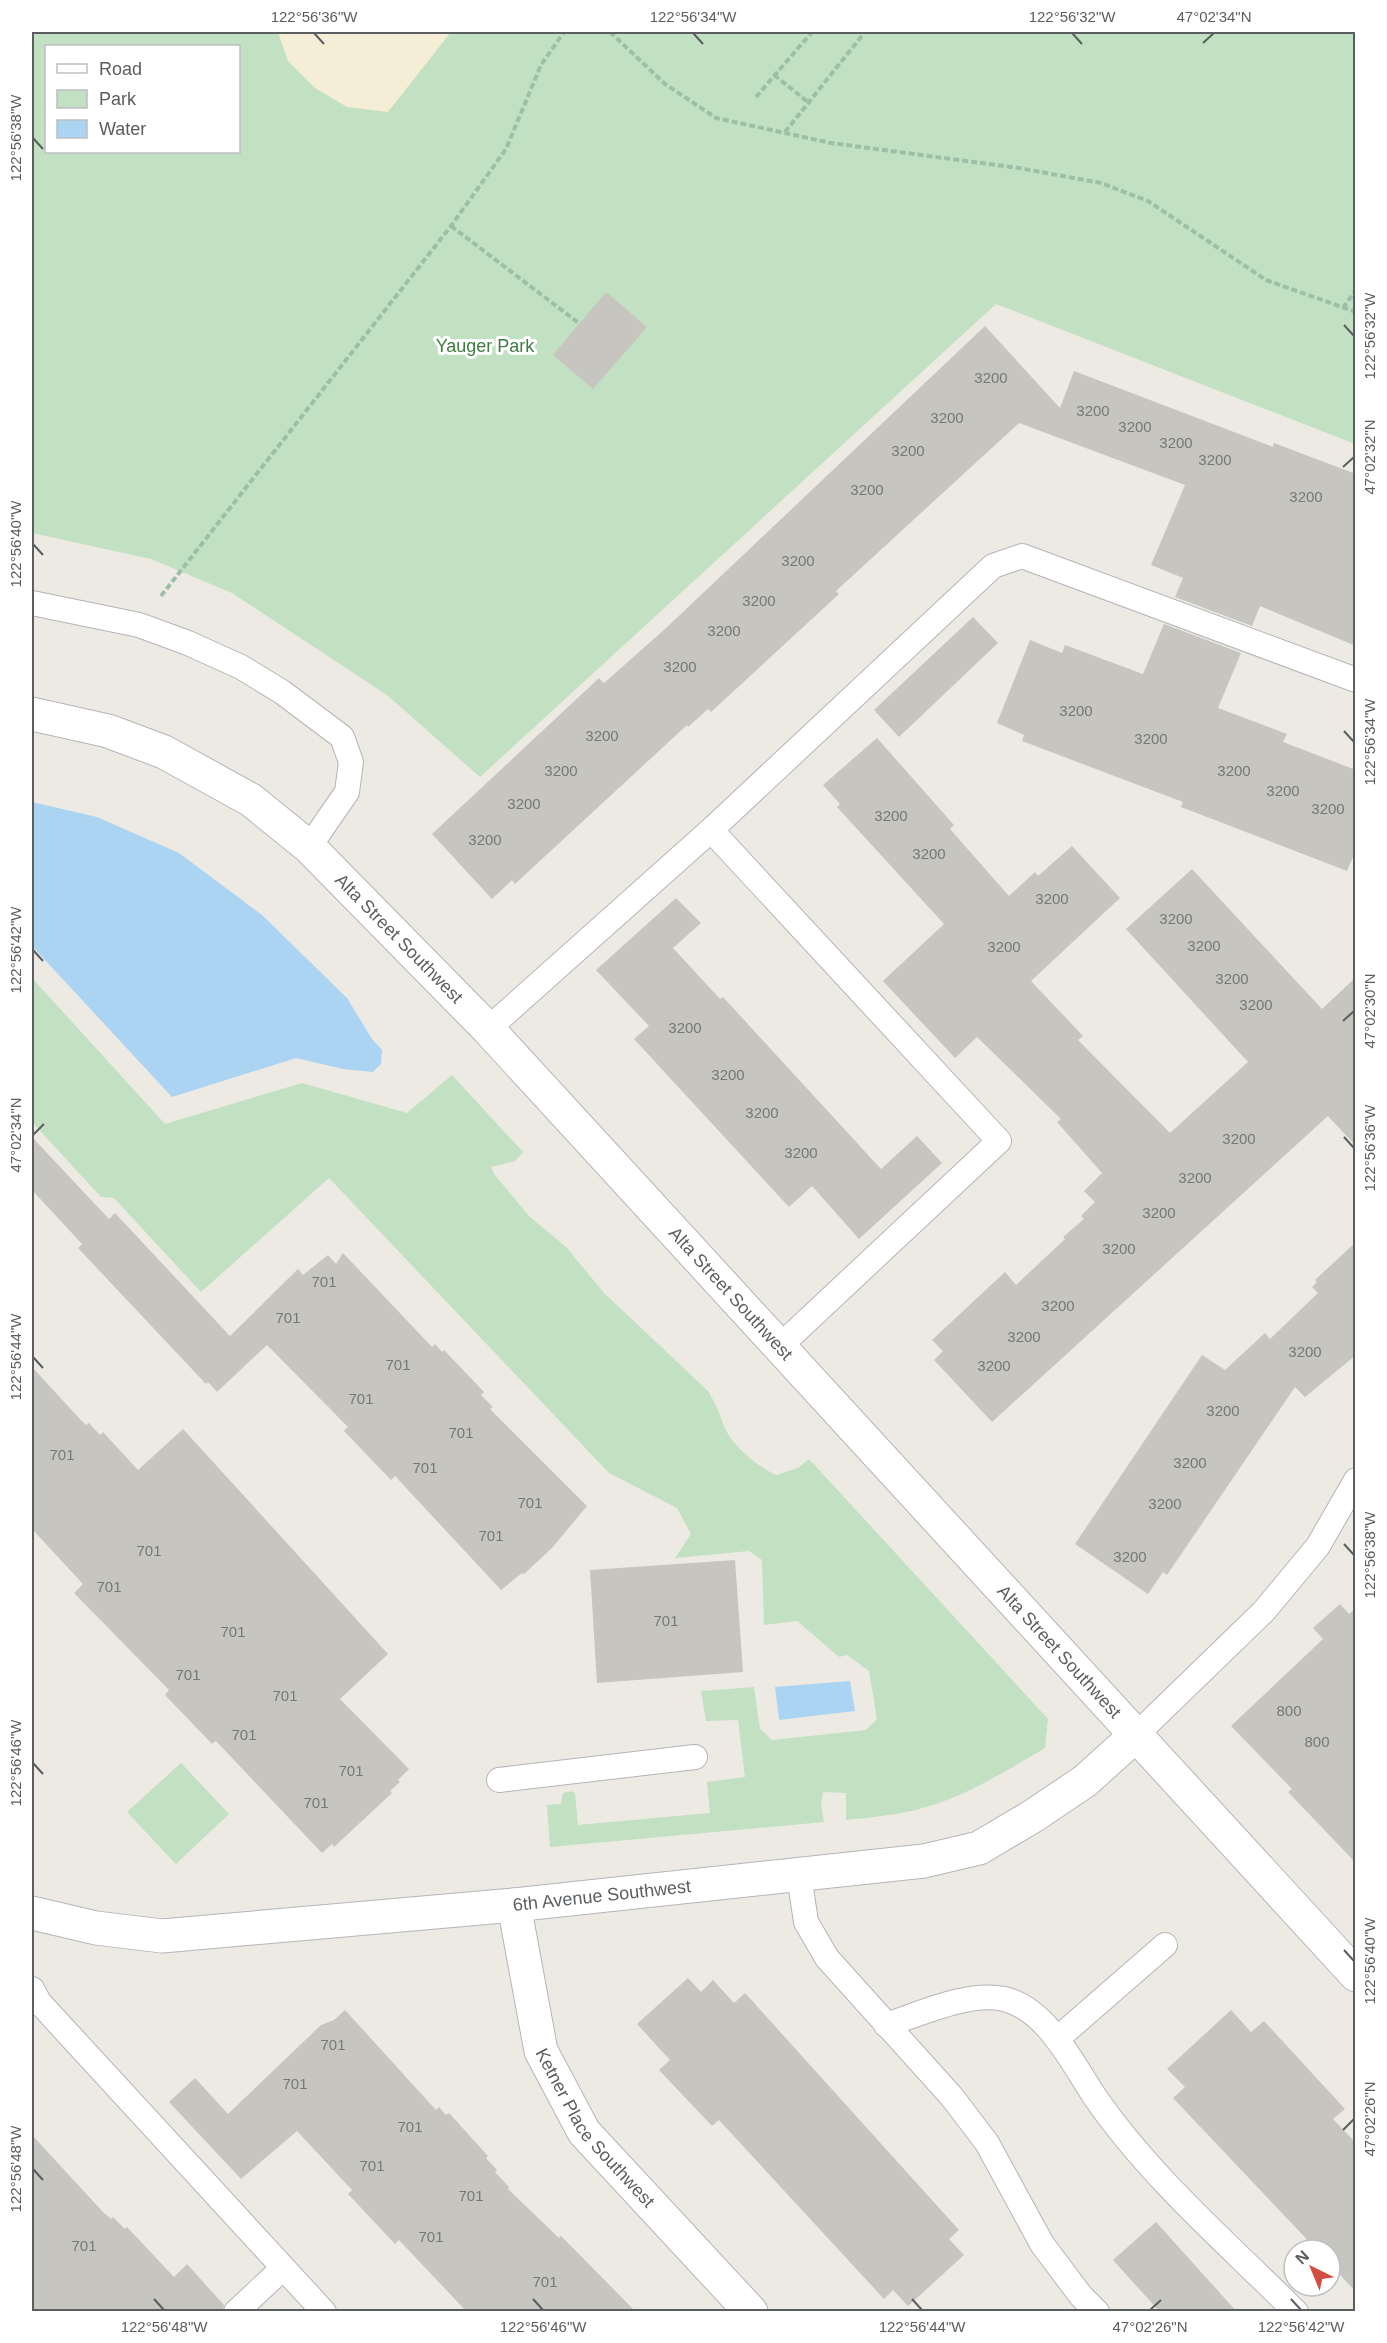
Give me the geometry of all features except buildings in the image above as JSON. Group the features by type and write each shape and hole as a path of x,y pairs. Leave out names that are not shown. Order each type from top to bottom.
{"street":[{"name":"Alta Street Southwest","path":"32,714 108,731 164,752 251,800 309,847 488,1029 1356,1975"},
{"name":"6th Avenue Southwest","path":"32,1913 96,1928 162,1936 514,1905 924,1861 979,1848 1085,1782 1136,1735"},
{"name":"Ketner Place Southwest","path":"514,1905 541,2051 584,2133 739,2307"}],"lane":[{"path":"488,1029 711,830 993,566 1022,556 1356,680"},
{"path":"32,603 139,625 242,667 301,705 342,737 351,762 347,792 309,847"},
{"path":"711,830 999,1141 780,1346"},
{"path":"1136,1735 1264,1611 1318,1546 1356,1480"},
{"path":"499,1780 696,1757"},
{"path":"799,1875 806,1922 827,1958 952,2097 987,2143 1042,2244 1081,2296 1097,2312"},
{"path":"1057,2039 1165,1945"},
{"path":"32,1989 39,2002 324,2312"},
{"path":"886,2025 975,1997 1005,1999 1033,2014 1057,2039 1129,2145 1296,2312"},
{"path":"236,2312 283,2268"}],"path":[{"path":"139,625 451,226 506,149 541,65 564,32"},
{"path":"610,32 666,84 716,118 831,143 1019,168 1101,183 1148,201 1266,280 1356,312"},
{"path":"756,97 812,32"},
{"path":"785,132 866,32"},
{"path":"774,75 808,102"},
{"path":"451,226 580,324"},
{"path":"1343,308 1356,290"}],"green space":[{"name":"Yauger Park","path":"32,32 1355,32 1355,444 996,304 480,777 387,695 232,593 151,559 32,533"},
{"path":"32,978 165,1124 302,1083 407,1113 452,1075 523,1152 515,1161 491,1167 494,1174 530,1217 566,1247 604,1293 708,1391 728,1433 746,1455 776,1475 798,1468 809,1459 1048,1719 1045,1748 962,1794 933,1805 901,1813 846,1820 846,1793 823,1792 821,1805 824,1822 550,1847 547,1805 561,1804 563,1793 572,1791 575,1794 578,1825 710,1813 707,1782 745,1777 738,1720 706,1721 701,1691 754,1687 760,1729 772,1740 866,1730 877,1719 869,1671 847,1655 839,1657 797,1621 764,1625 762,1560 749,1551 675,1558 691,1534 677,1508 609,1473 329,1178 201,1292 114,1198 101,1197 32,1122"},
{"path":"181,1763 229,1814 176,1864 127,1812"}],"sand":[{"path":"278,32 451,32 388,112 347,107 315,88 288,61"}],"water":[{"path":"32,802 97,817 179,853 262,915 347,998 372,1039 382,1050 381,1064 373,1072 343,1069 296,1058 172,1097 32,946"},
{"path":"850,1681 855,1711 779,1720 775,1687"}]}
